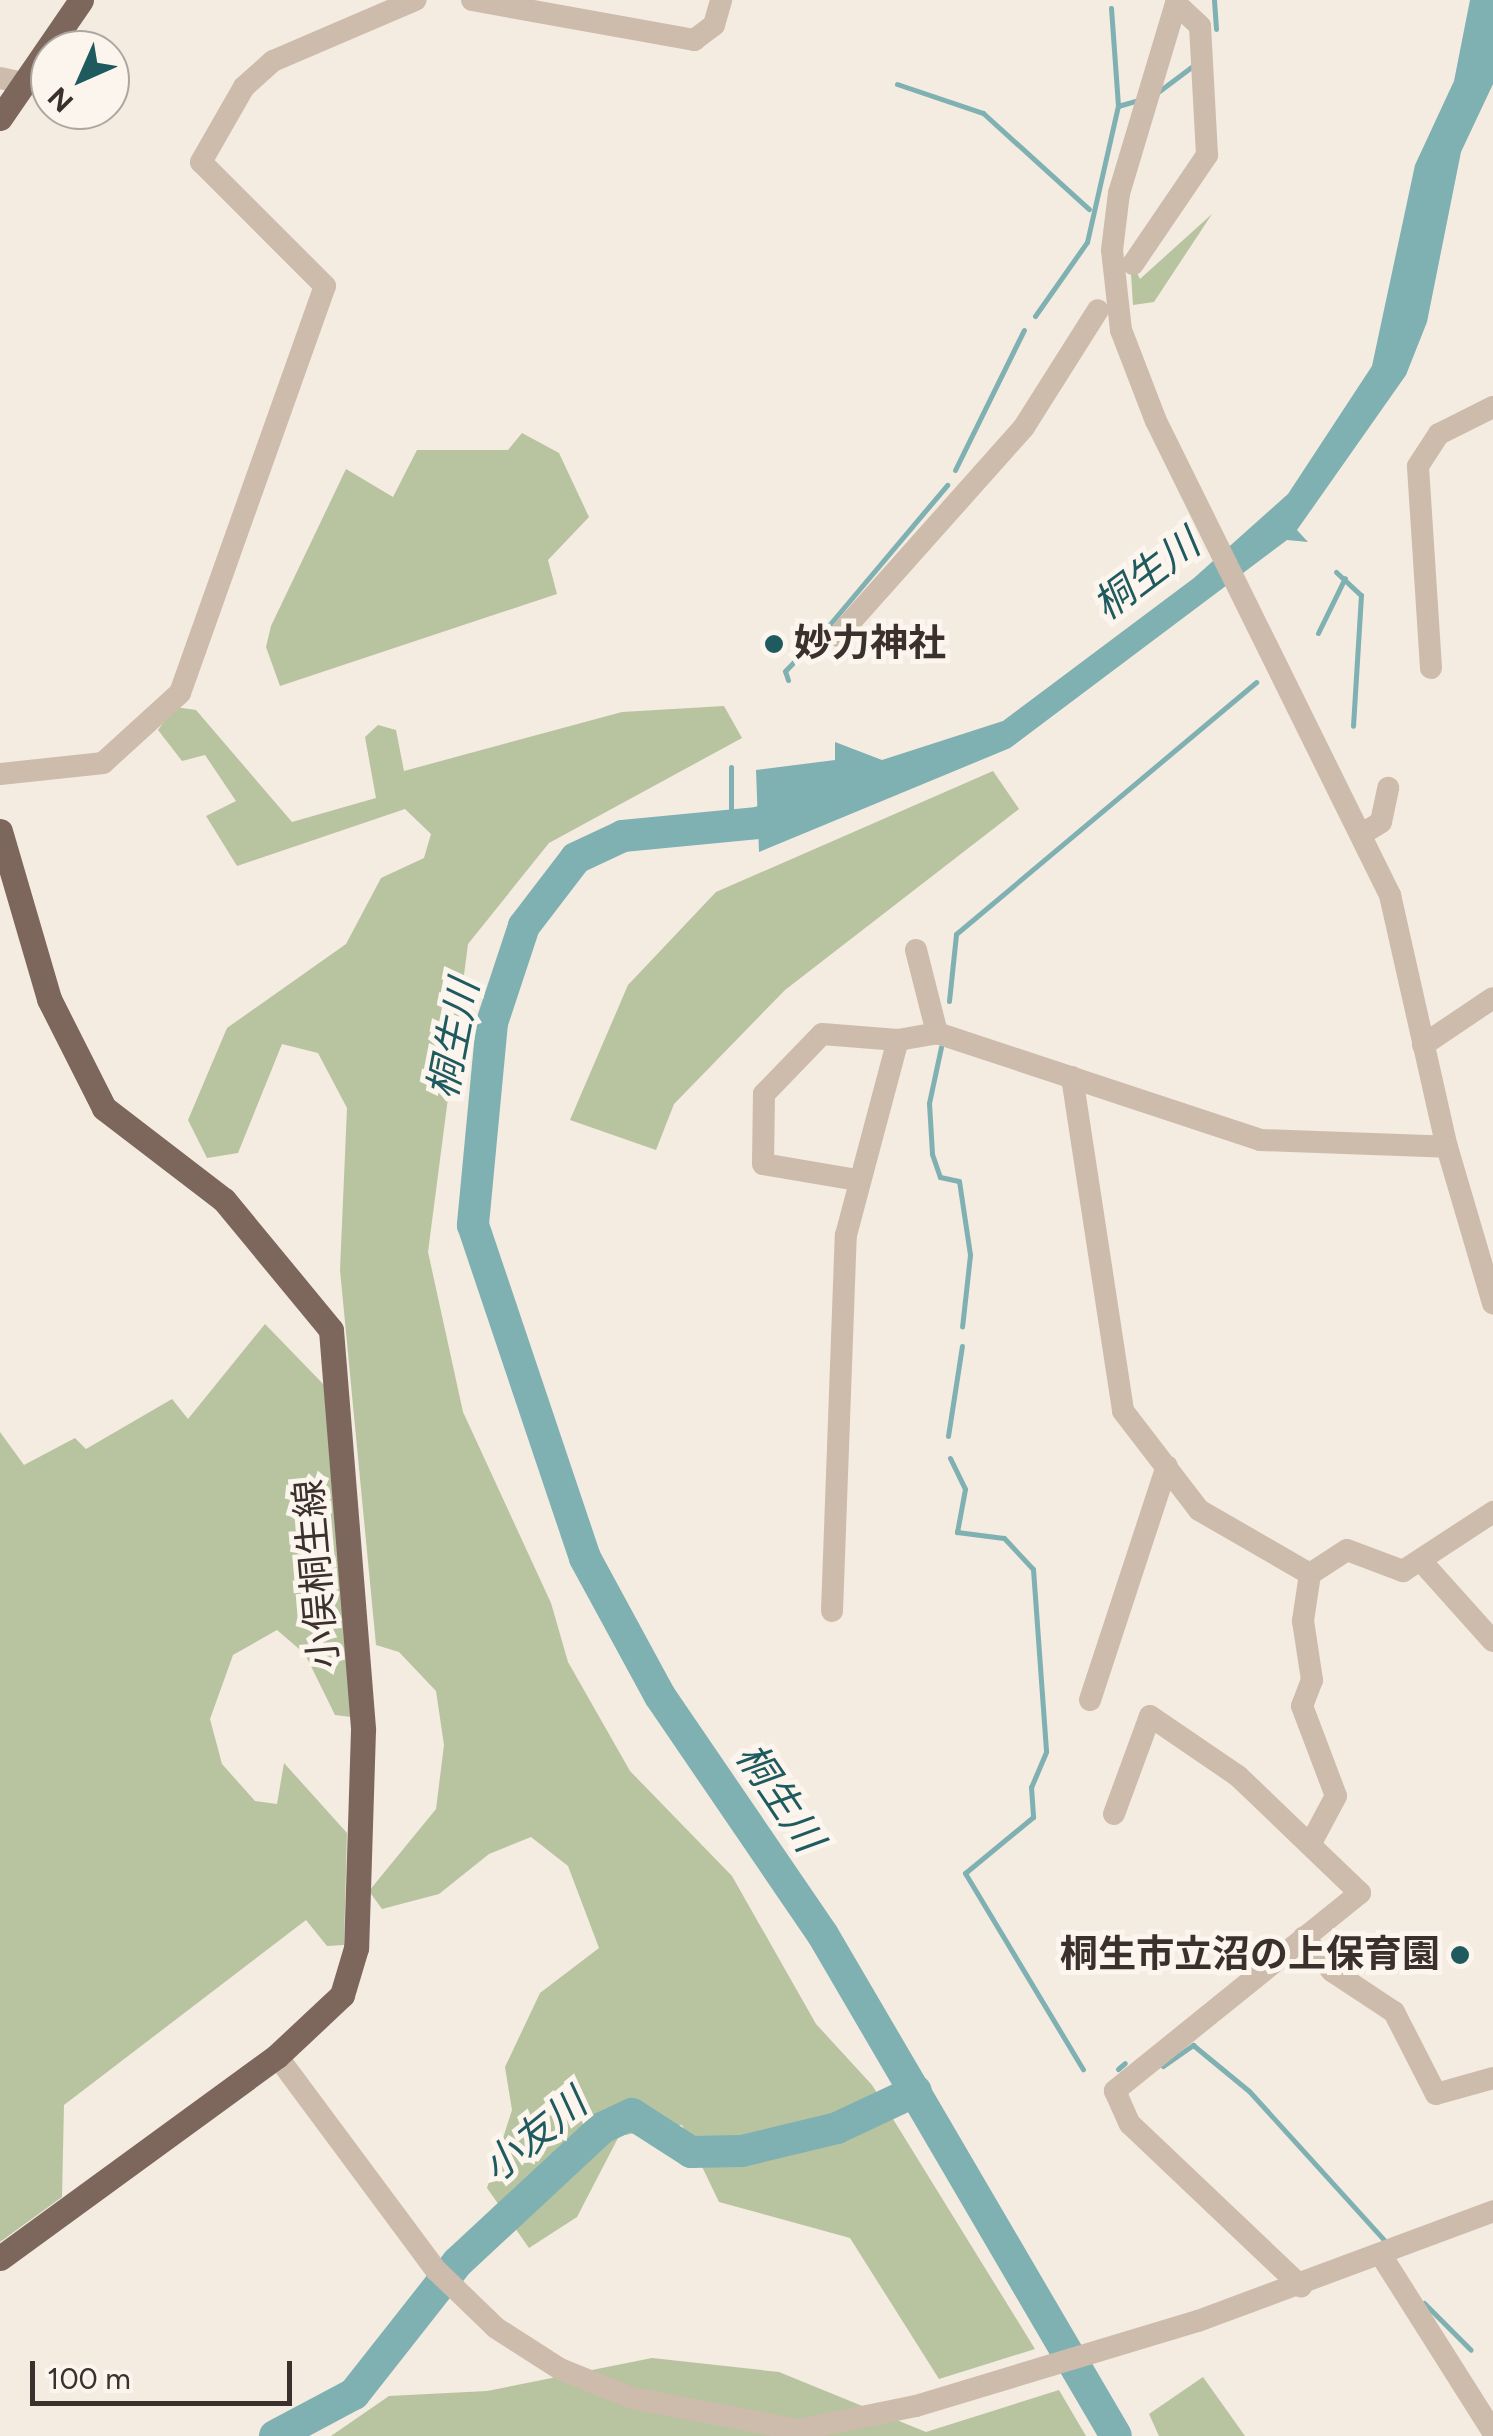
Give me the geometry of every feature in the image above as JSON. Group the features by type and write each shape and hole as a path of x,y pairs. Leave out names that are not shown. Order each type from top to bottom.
{"main road":[{"path":"0,118 10,80 82,0"},
{"name":"小俣桐生線","path":"0,831 49,999 104,1108 224,1200 310,1293 335,1343 363,1656 356,1948 342,1995 277,2056 0,2258"}],"street":[{"path":"0,774 103,763 180,692 325,286 201,162 244,86 272,61 415,0"},
{"path":"472,0 694,40 714,25 721,0"},
{"path":"1133,264 1208,156 1200,26 1176,2 1114,220 1126,347 1362,834 1402,931 1446,1147 1493,1303"},
{"path":"838,636 1024,427 1098,310"},
{"path":"1430,668 1418,466 1439,434 1493,407"},
{"path":"1362,834 1381,822 1388,788"},
{"path":"916,950 937,1033"},
{"path":"1423,1045 1493,998"},
{"path":"857,1180 763,1164 764,1094 822,1034 898,1040 937,1033 1288,1145 1446,1147"},
{"path":"832,1611 846,1236 857,1180 898,1040"},
{"path":"1072,1078 1122,1411 1199,1510 1310,1574"},
{"path":"1090,1700 1166,1466"},
{"path":"1312,1840 1336,1796 1302,1706 1312,1680 1303,1621 1310,1574 1347,1550 1391,1573 1422,1562 1493,1512"},
{"path":"1422,1562 1493,1641"},
{"path":"1114,1814 1150,1716 1186,1734 1312,1840 1360,1894 1115,2090 1130,2124 1301,2286"},
{"path":"1304,1937 1332,1971 1394,2012 1436,2094 1493,2078"},
{"path":"277,2056 444,2278 560,2369 685,2412 798,2430 916,2406 1190,2323 1301,2286 1493,2211"},
{"path":"1382,2255 1485,2404 1493,2432"}],"green space":[{"path":"1212,214 1154,302 1133,305 1130,258 1140,279"},
{"path":"522,433 559,453 589,517 548,560 557,594 280,686 266,647 271,626 346,469 393,497 417,450 508,450"},
{"path":"724,706 742,738 549,843 468,944 428,1252 463,1412 551,1603 568,1662 630,1771 732,1876 816,2024 872,2085 1035,2349 939,2379 850,2238 719,2202 682,2125 619,2136 577,2217 529,2248 487,2188 512,2110 505,2067 540,1993 599,1948 568,1866 531,1837 489,1854 439,1894 382,1909 369,1891 436,1809 444,1745 436,1691 399,1652 376,1645 340,1270 347,1108 318,1053 282,1044 238,1153 207,1158 188,1120 227,1028 346,944 381,878 424,858 431,834 405,809 237,866 206,816 236,801 205,755 182,761 158,730 175,707 196,710 292,822 376,798 365,737 378,725 396,730 404,771 622,712"},
{"path":"993,771 1019,809 785,990 674,1104 656,1150 570,1120 628,985 716,892"},
{"path":"265,1324 327,1388 351,1717 335,1715 305,1654 277,1630 233,1655 210,1719 222,1764 255,1801 277,1804 284,1763 347,1833 344,1945 327,1946 306,1920 64,2105 62,2197 0,2242 0,1432 24,1465 75,1438 86,1449 172,1399 188,1419"},
{"path":"652,2358 779,2372 926,2432 1059,2390 1086,2436 331,2436 389,2396 487,2391"},
{"path":"1203,2377 1245,2436 1159,2436 1149,2414"}],"water":[{"path":"1470,0 1493,0 1493,84 1461,152 1427,322 1406,375 1297,530 1308,542 1287,540 1010,748 759,852 756,770 835,760 835,742 882,760 1003,721 1194,578 1288,494 1372,366 1415,165 1454,81"}],"waterway":[{"path":"1214,0 1216,29"},
{"path":"1111,8 1118,106"},
{"path":"1154,95 1194,65"},
{"path":"897,84 983,113 1089,209"},
{"path":"1035,316 1087,242 1118,106 1139,100"},
{"path":"955,470 1024,330"},
{"path":"830,624 947,485"},
{"path":"1336,572 1361,595 1353,726"},
{"path":"1318,633 1345,578"},
{"path":"788,680 785,671 823,632"},
{"path":"949,1001 956,934 1256,682"},
{"path":"731,767 731,824"},
{"name":"桐生川","path":"796,809 758,823 623,836 576,858 524,926 492,1023 473,1225 585,1558 660,1696 823,1935 1116,2436"},
{"path":"941,1047 929,1103 932,1154 940,1177 959,1181 970,1255 962,1327"},
{"path":"948,1436 962,1346"},
{"path":"950,1458 965,1489 957,1532 1004,1538 1033,1569 1046,1752 1031,1787 1033,1817 965,1873 1083,2069"},
{"path":"1163,2066 1193,2045 1249,2091 1385,2241"},
{"path":"1118,2069 1125,2063"},
{"name":"小友川","path":"275,2436 354,2394 458,2262 602,2128 632,2114 691,2152 742,2151 837,2128 916,2091"},
{"path":"1424,2303 1471,2350"}],"place":[{"name":"妙力神社","path":"774,644"},
{"name":"桐生市立沼の上保育園","path":"1460,1955"}]}
